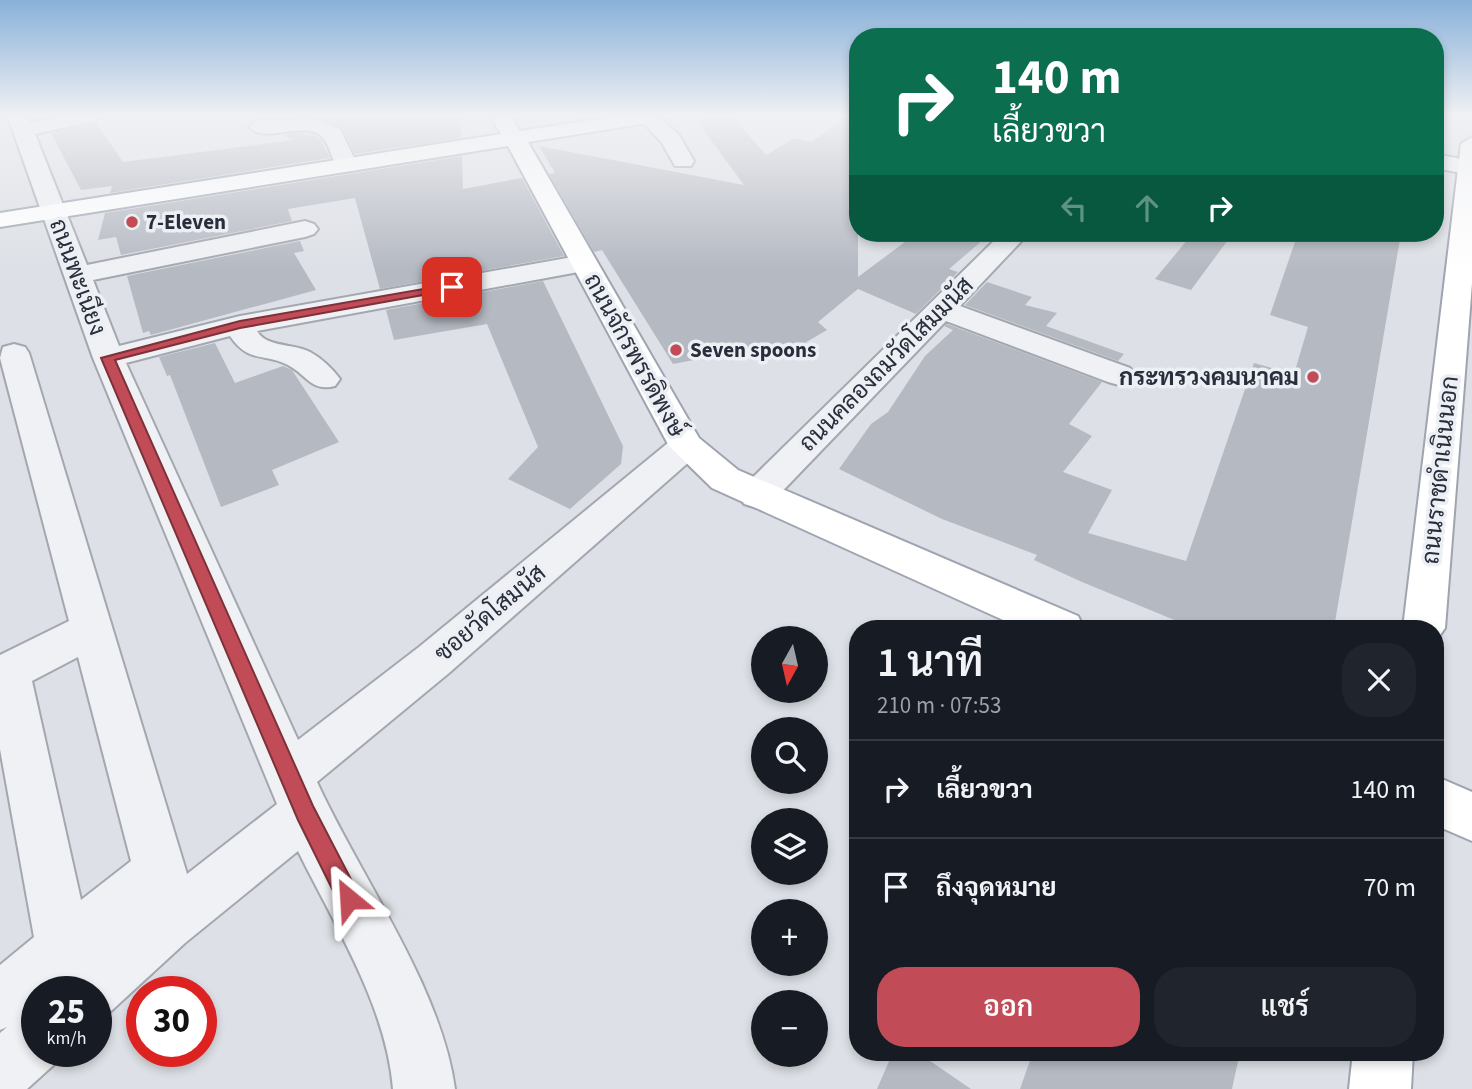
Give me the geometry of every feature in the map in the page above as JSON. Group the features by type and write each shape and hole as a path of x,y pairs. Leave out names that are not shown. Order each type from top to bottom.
{"main road":[{"path":"0,220 322,168"},
{"name":"ถนนจักรพรรดิพงษ์","path":"531,168 686,446 725,479 757,495 1045,620"},
{"name":"ถนนราชดำเนินนอก","path":"1425,620 1471,168"},
{"path":"1444,804 1472,817"},
{"path":"1380,1089 1382,1061"}],"street":[{"name":"ถนนพะเนียง","path":"38,168 107,358 298,794 382,963 421,1054 424,1089"},
{"path":"77,275 305,229"},
{"name":"ถนนคลองถมวัดโสมมนัส","path":"757,495 1007,242"},
{"path":"107,358 240,325 584,264"},
{"path":"941,309 1119,375"},
{"path":"240,325 244,339 252,346 300,359 324,379"},
{"path":"14,353 160,871 166,924"},
{"name":"ซอยวัดโสมนัส","path":"77,970 166,924 298,794 323,752 686,446"},
{"path":"77,970 4,674 92,629"},
{"path":"0,1001 77,970 160,871"},
{"path":"0,1073 21,1054"}],"building":[{"path":"69,168 268,168 110,193 112,186 81,190"},
{"path":"388,168 462,168 463,189 522,178 564,256 380,289 355,198 288,209 292,221 121,255 116,237 98,240 105,213"},
{"path":"552,168 654,168 744,185 731,168 849,168 849,242 858,242 858,277 905,242 980,242 949,269 958,272 916,314 858,289 818,322 827,330 803,344 766,346 673,364 602,250 594,252 549,174 555,173"},
{"path":"300,241 304,251 294,253 316,290 151,335 149,331 143,333 127,276"},
{"path":"1186,242 1226,242 1191,290 1155,279"},
{"path":"1295,242 1399,242 1335,620 1175,620 1034,560 1037,555 942,519 839,469 871,424 888,412 925,356 953,330 944,326 947,324 1102,382 1069,424 1092,436 1063,472 1112,490 1088,533 1186,561 1254,363 1294,374 1308,327 1270,315"},
{"path":"543,281 623,446 621,464 570,509 508,479 538,447 487,324 394,340 386,310"},
{"path":"987,282 1032,297 1025,305 1057,313 1046,326 1124,354 1118,361 965,305"},
{"path":"215,343 235,383 283,366 292,370 339,442 272,470 279,485 221,507 170,375 167,376 159,357"},
{"path":"889,1061 930,1061 971,1089 877,1089"},
{"path":"1030,1061 1238,1061 1232,1089 1020,1089"}],"place":[{"name":"7-Eleven","path":"132,222"},
{"name":"Seven spoons","path":"676,350"},
{"name":"กระทรวงคมนาคม","path":"1313,377"}],"route":[{"path":"349,899 306,813 107,358 240,325 452,287"}]}
